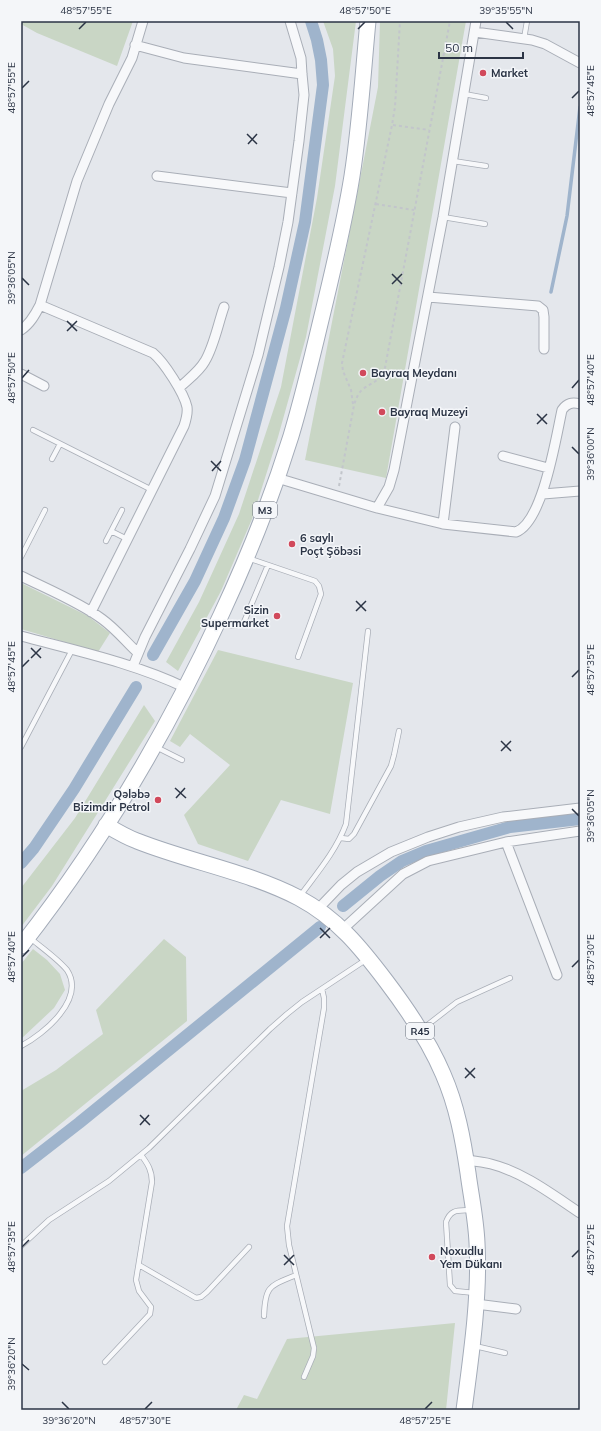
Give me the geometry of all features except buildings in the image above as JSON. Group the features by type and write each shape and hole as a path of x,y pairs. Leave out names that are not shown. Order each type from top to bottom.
{"main road":[{"name":"M3","path":"25,941 64,888 106,825 154,747 186,688 217,624 247,558 277,478 291,437 306,383 332,279 343,224 352,177 368,21"},
{"name":"R45","path":"106,825 136,841 253,879 276,888 299,898 318,910 344,929 369,958 420,1031 444,1075 461,1129 477,1242 476,1299 464,1410"}],"street":[{"path":"21,330 27,326 34,317 40,305 78,181 109,104 132,58 143,21"},
{"path":"133,666 155,617 215,496 258,355 279,267 300,141 304,95 301,58 290,21"},
{"path":"377,508 389,487 394,470 443,217 476,21"},
{"path":"474,32 524,39 545,44 580,63"},
{"path":"136,45 184,58 302,74"},
{"path":"157,176 292,193"},
{"path":"428,296 538,306 543,310 544,317 544,349"},
{"path":"40,305 153,353 159,358 182,394 186,407 187,418 184,426 91,612"},
{"path":"178,388 201,368 205,362 224,307"},
{"path":"21,374 44,386"},
{"path":"277,478 337,497 443,524 516,532 522,530 527,524 542,494 562,410 565,405 570,403 580,404"},
{"path":"443,524 455,427"},
{"path":"503,456 548,468"},
{"path":"542,494 580,491"},
{"path":"21,576 91,612 114,628 138,653"},
{"path":"21,636 133,666 166,678 186,688"},
{"path":"318,910 341,885 357,872 392,852 428,837 459,827 502,817 580,808"},
{"path":"344,929 403,874 428,861 506,842 580,831"},
{"path":"506,842 557,975"},
{"path":"466,1160 490,1164 508,1170 549,1192 580,1213"},
{"path":"476,1299 516,1309"}],"lane":[{"path":"524,39 527,21"},
{"path":"464,94 486,98"},
{"path":"453,161 486,166"},
{"path":"443,217 485,224"},
{"path":"33,430 152,490"},
{"path":"52,459 60,444"},
{"path":"21,557 45,510"},
{"path":"106,541 122,510"},
{"path":"111,531 127,539"},
{"path":"247,558 314,581 319,586 321,594 298,656"},
{"path":"217,624 237,626 244,622 268,565"},
{"path":"299,898 335,848 341,838 346,824 368,631"},
{"path":"21,747 72,650"},
{"path":"341,838 349,839 354,834 391,766 399,731"},
{"path":"154,747 182,760"},
{"path":"21,1046 39,1036 68,1003 72,980 66,970 25,941"},
{"path":"21,1246 49,1220 109,1181 141,1155 270,1030 302,1002 369,958"},
{"path":"420,1031 457,1002 510,978"},
{"path":"304,1377 313,1356 314,1348 289,1245 288,1226 324,1008 322,989"},
{"path":"105,1362 150,1314 152,1307 139,1290 136,1280 152,1182 152,1173 148,1164 141,1155"},
{"path":"473,1210 453,1211 448,1215 446,1222 450,1285 455,1290 476,1299"},
{"path":"139,1265 196,1298 201,1297 207,1292 249,1246"},
{"path":"264,1316 265,1300 269,1290 276,1284 296,1275"},
{"path":"472,1345 505,1353"}],"path":[{"path":"354,405 351,390 343,370 342,363 392,125 395,107 400,21"},
{"path":"337,497 354,405 363,389 381,378 384,373 450,21"},
{"path":"392,125 429,130"},
{"path":"376,204 414,210"}],"green space":[{"path":"21,21 133,21 117,66 37,33 21,24"},
{"path":"323,21 356,21 335,186 306,337 278,437 252,519 221,591 178,671 166,662 199,602 239,514 281,387 317,198 335,76 333,49"},
{"path":"380,21 466,21 386,478 305,460 378,87"},
{"path":"21,583 88,616 110,633 98,652 21,629"},
{"path":"218,650 353,683 330,814 281,800 248,861 198,844 184,815 230,765 190,734 180,747 170,741"},
{"path":"144,705 155,721 52,886 21,927 21,888 75,818"},
{"path":"164,939 186,957 187,1021 21,1156 21,1091 56,1070 103,1034 96,1010"},
{"path":"33,949 47,960 60,974 65,990 54,1008 21,1039 21,964"},
{"path":"455,1323 446,1410 236,1410 244,1395 257,1399 287,1339"}],"waterway":[{"path":"153,655 195,581 224,518 245,460 286,308 305,222 323,85 321,60 311,21"},
{"path":"551,292 567,216 580,107"},
{"path":"21,863 34,848 74,789 136,687"},
{"path":"343,906 380,876 402,861 426,851 510,827 580,819"},
{"path":"21,1168 79,1123 320,927"}],"place":[{"name":"Market","path":"483,73"},
{"name":"Bayraq Meydanı","path":"363,373"},
{"name":"Bayraq Muzeyi","path":"382,412"},
{"name":"6 saylı Poçt Şöbəsi","path":"292,544"},
{"name":"Sizin Supermarket","path":"277,616"},
{"name":"Qələbə Bizimdir Petrol","path":"158,800"},
{"name":"Noxudlu Yem Dükanı","path":"432,1257"}]}
